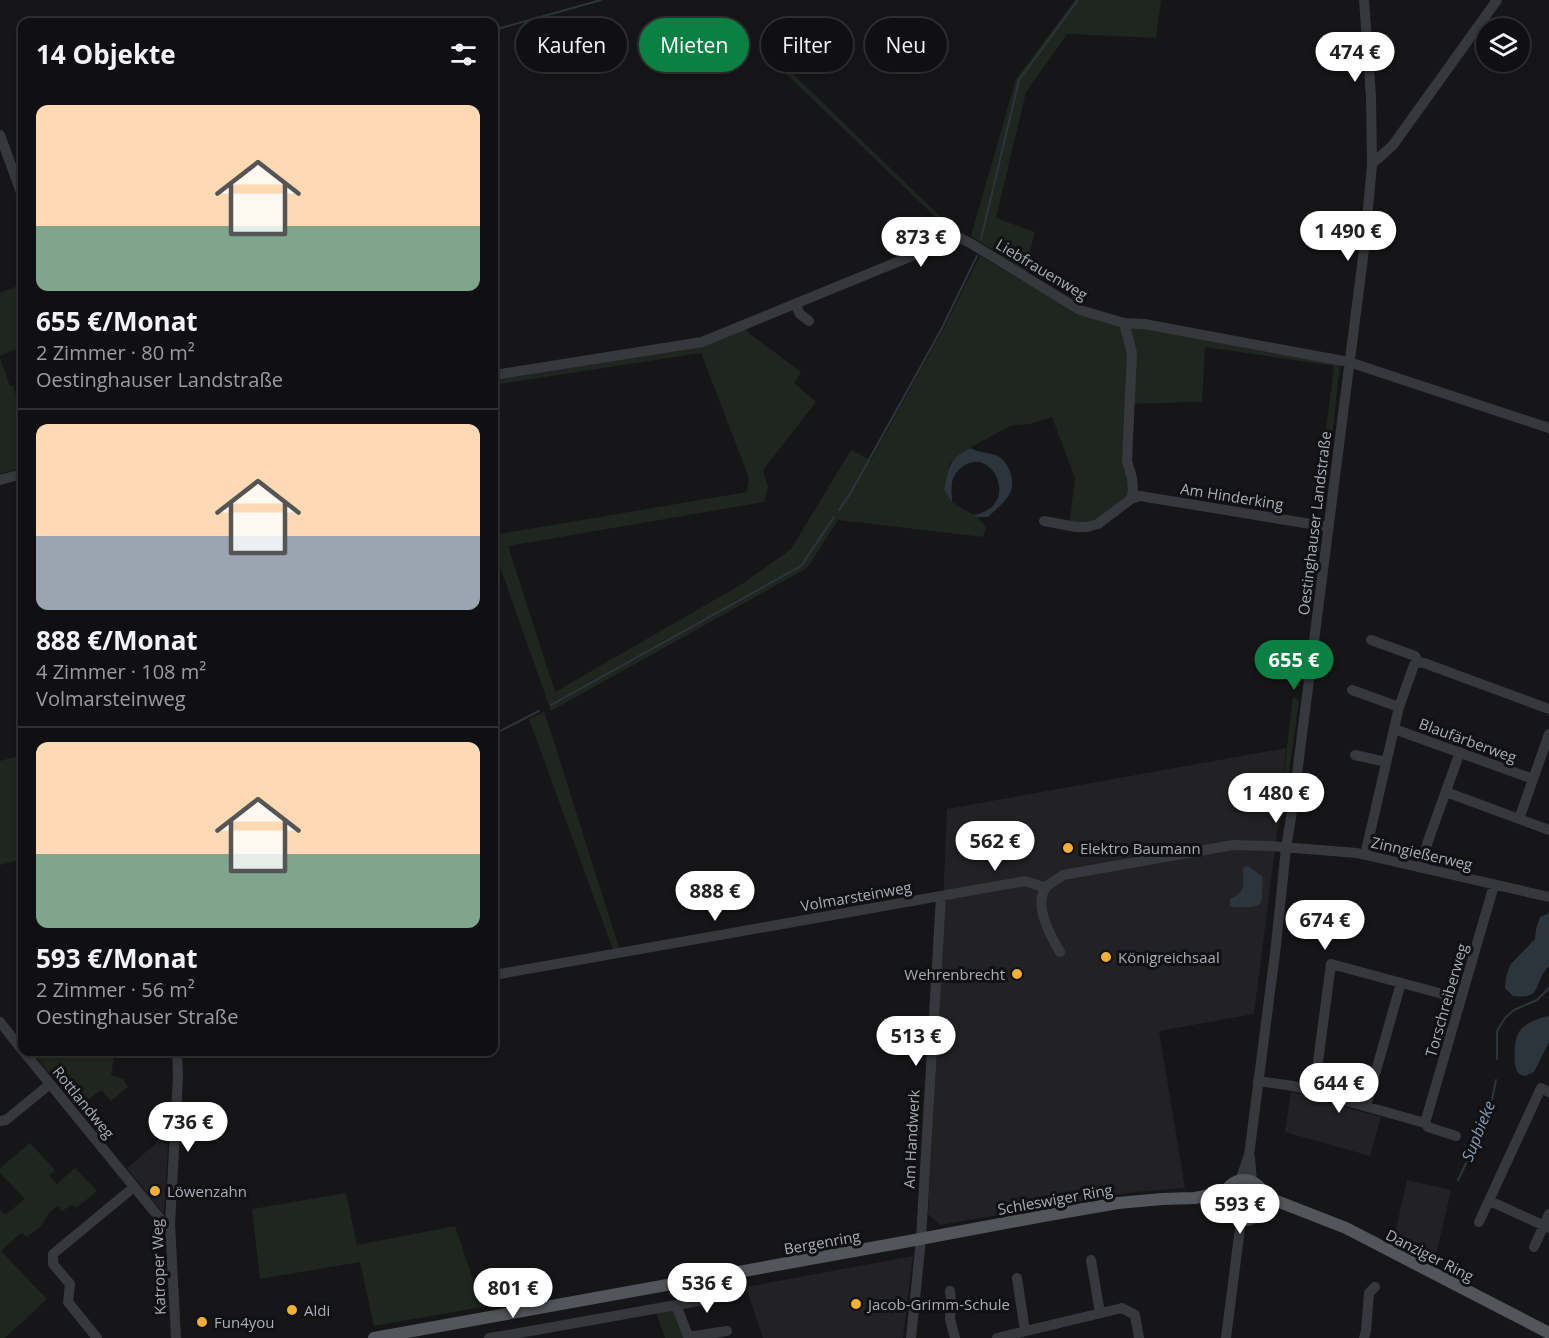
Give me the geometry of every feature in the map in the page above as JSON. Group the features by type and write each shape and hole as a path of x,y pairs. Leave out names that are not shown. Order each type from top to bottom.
{"main road":[{"path":"1246,1181 1261,1191 1263,1203 1253,1218 1241,1220 1228,1213 1224,1198 1234,1183 1246,1181"},
{"name":"Schleswiger Ring","path":"921,1239 1118,1203 1195,1198 1226,1192"},
{"name":"Schleswiger Ring","path":"1195,1198 1225,1206"},
{"name":"Danziger Ring","path":"1263,1203 1295,1209 1346,1228 1549,1333"},
{"name":"Bergenring","path":"374,1338 921,1239"}],"street":[{"name":"Oestinghauser Landstraße","path":"1246,1181 1286,848 1365,242 1372,164 1371,96 1364,0"},
{"path":"1372,164 1393,145 1497,0"},
{"path":"0,135 18,184"},
{"name":"Liebfrauenweg","path":"498,374 702,342 960,238 1080,310 1124,323 1144,324 1349,362 1549,428"},
{"path":"795,304 800,314 809,321"},
{"path":"1044,521 1087,527 1098,524 1131,499 1132,478 1127,461 1132,353 1124,323"},
{"path":"0,480 18,475"},
{"name":"Am Hinderking","path":"1131,499 1140,496 1329,527"},
{"path":"1371,640 1415,656 1418,662"},
{"path":"1365,855 1399,707 1414,665 1418,662"},
{"path":"1418,662 1549,709"},
{"path":"1352,690 1399,707"},
{"name":"Blaufärberweg","path":"1394,729 1533,779"},
{"path":"1519,819 1549,734"},
{"path":"1421,868 1427,844 1460,752"},
{"path":"1355,755 1386,762"},
{"path":"1446,792 1549,830"},
{"path":"1060,952 1047,930 1041,903 1046,888 1063,875 1233,845 1286,848"},
{"name":"Zinngießerweg","path":"1286,848 1357,853 1549,897"},
{"name":"Volmarsteinweg","path":"498,974 1025,880 1046,888"},
{"name":"Torschreiberweg","path":"1425,1123 1494,885"},
{"name":"Am Handwerk","path":"910,1338 921,1239 941,896"},
{"path":"1314,1092 1331,964 1461,999"},
{"path":"1366,1106 1401,983"},
{"name":"Rottlandweg","path":"0,1022 18,1045"},
{"name":"Rottlandweg","path":"27,1056 162,1221 170,1224"},
{"name":"Katroper Weg","path":"176,1338 170,1224 177,1056"},
{"path":"1258,1081 1293,1086 1366,1106 1425,1123 1428,1127 1456,1136"},
{"path":"0,1132 4,1129 3,1121 50,1084"},
{"path":"1479,1222 1545,1090"},
{"path":"98,1338 68,1302 70,1284 52,1264 53,1254 134,1187"},
{"path":"1490,1201 1546,1226"},
{"path":"1534,1247 1546,1226 1549,1214"},
{"path":"1226,1338 1241,1220"},
{"path":"1091,1260 1100,1313"},
{"path":"1017,1278 1025,1331"},
{"path":"1365,1338 1369,1293 1375,1287"},
{"path":"950,1291 950,1319 955,1338"},
{"path":"489,1338 514,1336 732,1295"},
{"path":"676,1305 688,1338 727,1331"},
{"path":"997,1338 1122,1308 1135,1315 1139,1338"}],"shaded area":[{"path":"1075,0 1161,0 1156,38 1067,34 1026,92 996,218 1035,232 1025,271 971,236 1016,79"},
{"path":"784,72 791,72 951,227 949,230"},
{"path":"980,256 1080,312 1123,324 1131,354 1130,498 1097,523 1069,526 1075,478 1052,417 1030,424 1010,426 962,452 950,463 944,490 952,502 977,517 986,527 983,537 838,520 807,568 551,711 498,561 498,534 747,492 749,478 701,353 498,384 498,375 702,343 744,326 750,334 801,372 794,383 816,402 763,470 768,487 764,502 508,546 555,692 742,584 791,549 851,450 871,460 943,330"},
{"path":"18,286 18,348 0,356 0,293"},
{"path":"1125,324 1340,364 1324,509 1316,509 1334,366 1205,347 1202,402 1130,404"},
{"path":"0,358 18,402 18,469 0,474"},
{"path":"970,448 998,456 1008,467 1012,476 1009,495 988,517 973,515 988,510 996,501 999,490 992,470 984,463 973,462 957,472 952,483 952,502 944,490 953,460"},
{"path":"1293,696 1299,701 1284,808 1277,833"},
{"path":"544,712 619,948 613,950 529,719"},
{"path":"1286,748 1254,1014 1159,1031 1185,1188 1136,1192 940,1225 928,1214 947,809"},
{"path":"18,756 18,860 0,865 0,761"},
{"path":"1248,866 1263,877 1261,902 1252,907 1230,906 1230,899 1242,890 1243,868"},
{"path":"1549,913 1549,966 1534,993 1523,997 1513,996 1505,988 1510,965 1535,939 1540,917"},
{"path":"1549,1016 1549,1042 1534,1072 1525,1076 1521,1075 1515,1063 1517,1035 1528,1024"},
{"path":"35,1056 114,1056 111,1075 123,1079 128,1087 111,1101 101,1090 78,1108"},
{"path":"1291,1092 1381,1117 1370,1156 1285,1132"},
{"name":"Löwenzahn","path":"159,1141 168,1145 164,1214 127,1168"},
{"path":"30,1143 55,1170 49,1176 57,1184 75,1168 97,1191 76,1208 71,1205 62,1211 58,1206 49,1213 41,1226 27,1237 21,1233 1,1251 47,1299 5,1338 0,1338 0,1210 5,1215 25,1199 0,1173 0,1168"},
{"path":"1407,1180 1451,1190 1434,1264 1393,1242"},
{"path":"1244,1186 1255,1190 1259,1201 1255,1212 1244,1216 1233,1212 1229,1201 1233,1190"},
{"path":"346,1193 357,1245 455,1226 482,1307 374,1326 360,1262 260,1279 252,1209"},
{"path":"913,1256 903,1338 763,1338 746,1287"},
{"path":"671,1310 675,1312 685,1338 665,1338 656,1312"}],"waterway":[{"path":"498,29 601,0"},
{"path":"981,239 1019,80 1078,0"},
{"path":"839,510 941,330 977,256"},
{"path":"551,705 801,566 834,517"},
{"path":"498,732 539,711"},
{"name":"Supbieke","path":"1497,1059 1497,1031 1505,1018 1514,1010 1537,1000 1549,988"},
{"name":"Supbieke","path":"1458,1180 1490,1109 1496,1080"}],"place":[{"name":"Elektro Baumann","path":"1068,848"},
{"name":"Königreichsaal","path":"1106,957"},
{"name":"Wehrenbrecht","path":"1017,974"},
{"name":"Löwenzahn","path":"155,1191"},
{"name":"Jacob-Grimm-Schule","path":"856,1304"},
{"name":"Aldi","path":"292,1310"},
{"name":"Fun4you","path":"202,1322"}]}
